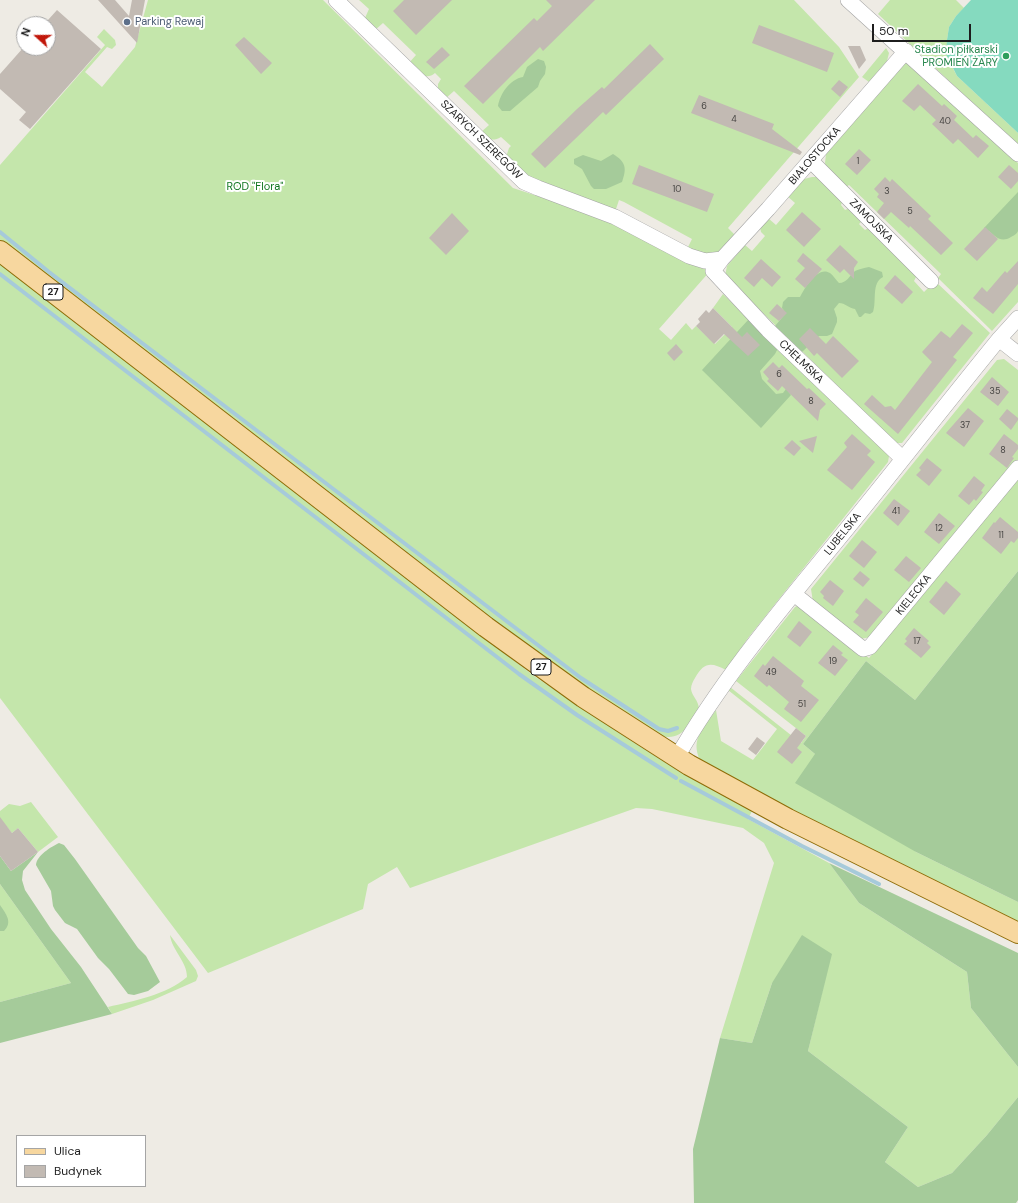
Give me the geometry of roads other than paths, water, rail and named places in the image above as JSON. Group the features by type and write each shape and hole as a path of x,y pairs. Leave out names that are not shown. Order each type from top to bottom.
{"main road":[{"name":"27","path":"0,251 486,627 583,697 689,765 788,820 1018,933"}],"street":[{"name":"SZARYCH SZEREGÓW","path":"336,0 524,182 615,216 689,256 705,261 722,259"},
{"path":"848,0 1018,154"},
{"name":"BIAŁOSTOCKA","path":"722,259 906,51"},
{"name":"ZAMOJSKA","path":"810,161 931,281"},
{"name":"CHEŁMSKA","path":"722,259 713,271 726,286 784,345 903,459"},
{"name":"LUBELSKA","path":"677,756 727,680 999,338 1018,318"},
{"path":"999,338 1018,354"},
{"name":"KIELECKA","path":"794,594 863,649 870,648 1018,468"}],"waterway":[{"path":"0,232 49,272 581,678 659,729 668,731 677,728"},
{"path":"0,274 519,674 577,715 676,778"},
{"path":"681,781 802,846 879,884"}],"place":[{"name":"Parking Rewaj","path":"127,22"},
{"name":"Stadion piłkarski PROMIEŃ ŻARY","path":"1006,56"}],"park label":[{"name":"ROD \"Flora\"","path":"255,187"}]}
